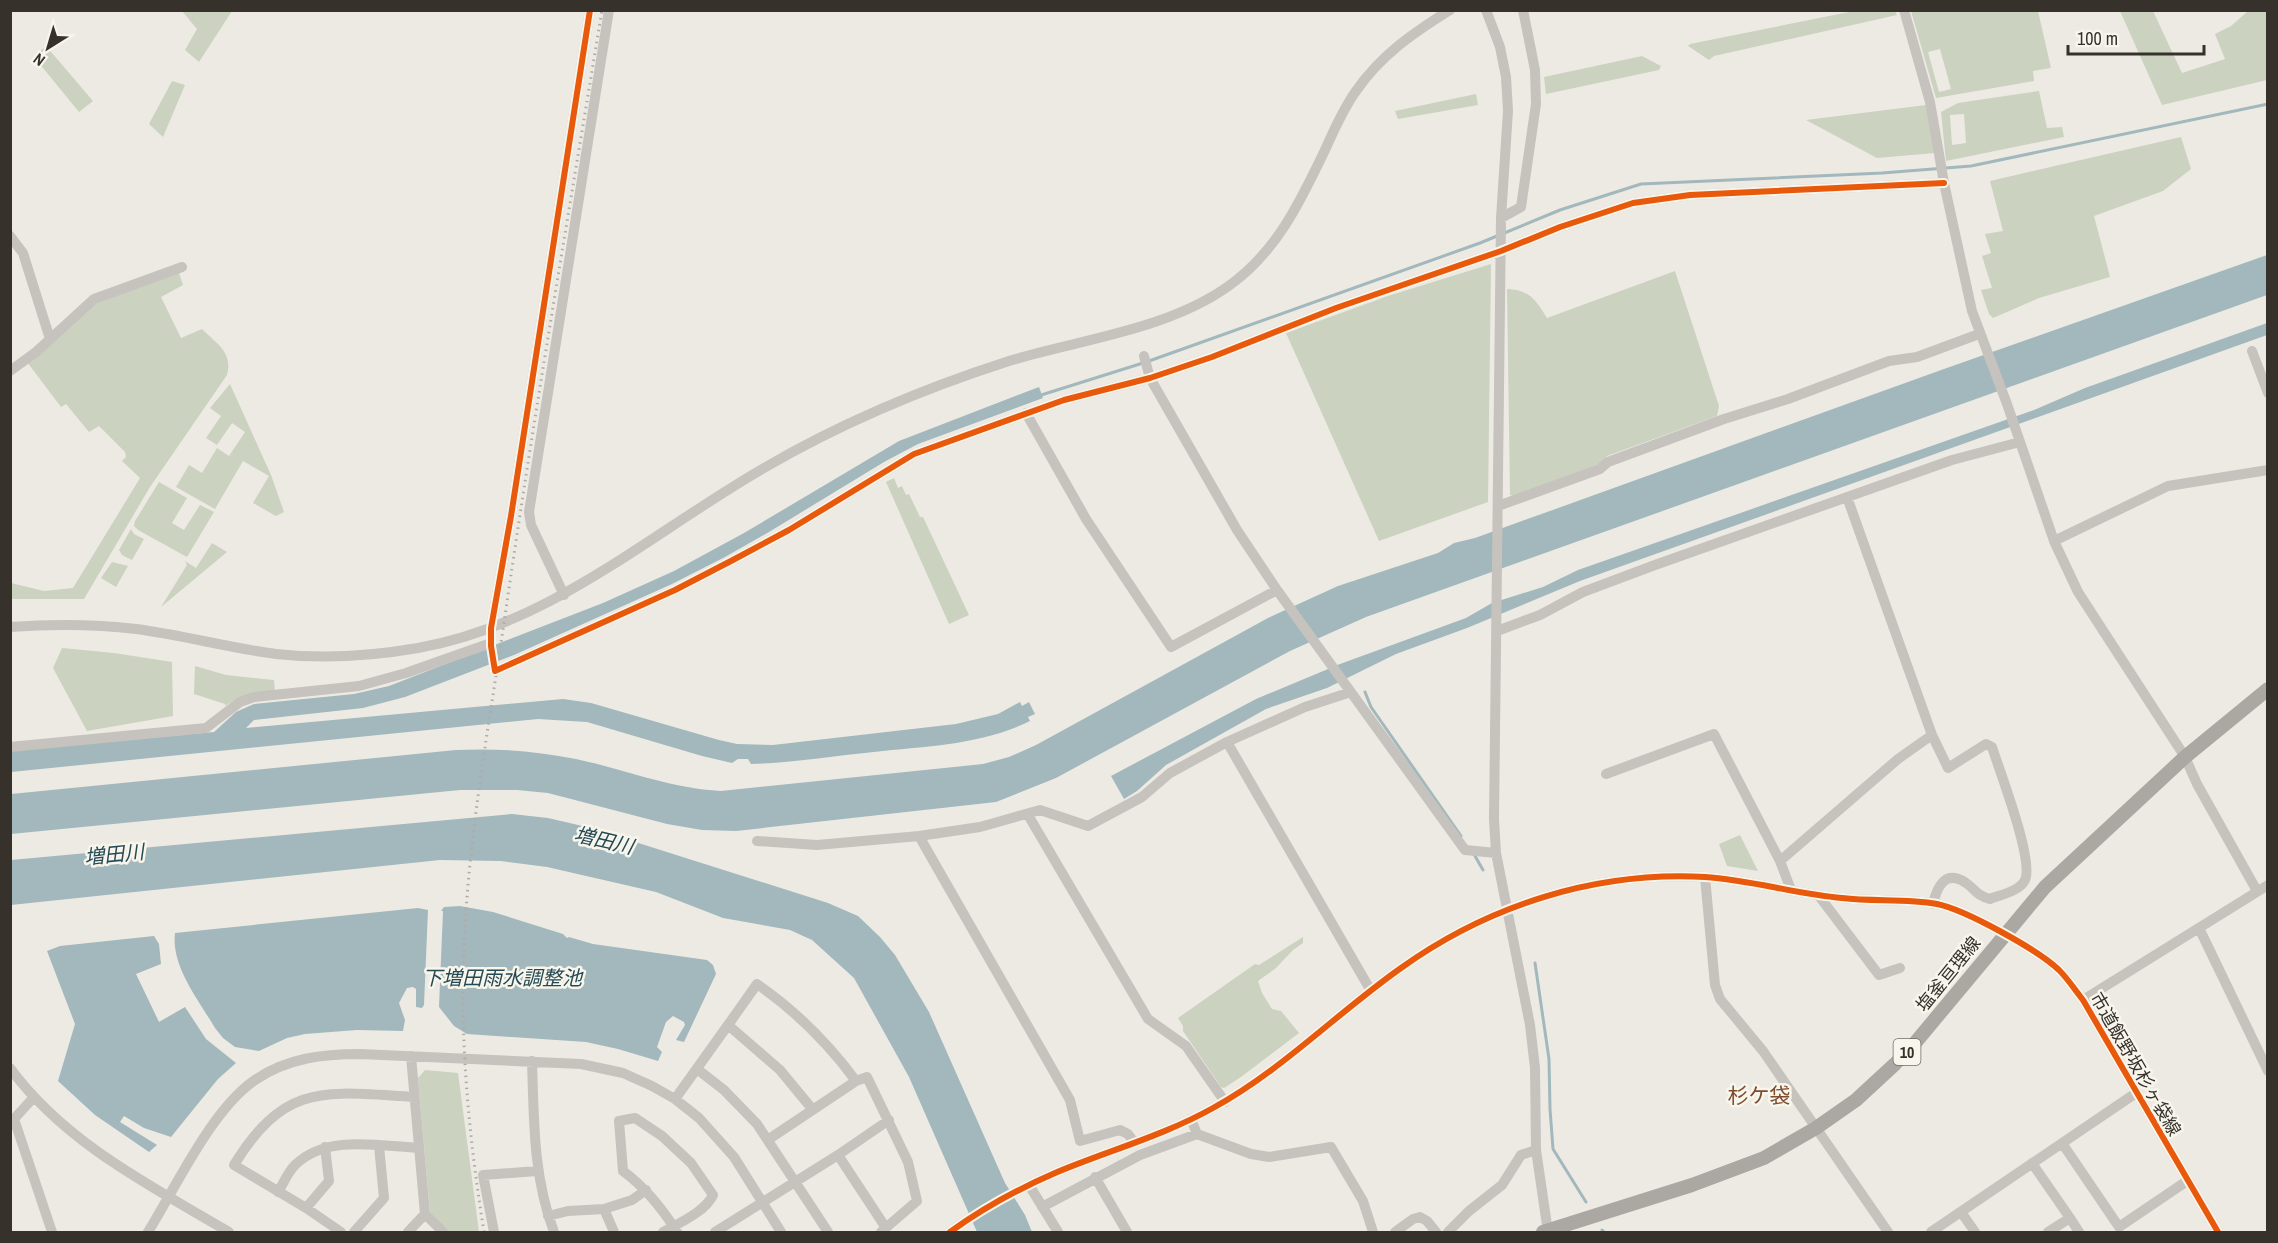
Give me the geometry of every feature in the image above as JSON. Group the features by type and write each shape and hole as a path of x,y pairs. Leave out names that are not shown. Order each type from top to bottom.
{"main road":[{"name":"塩釜亘理線","path":"1546,1232 1729,1172 1764,1158 1816,1128 1856,1100 1895,1064 1935,1020 2045,887 2185,757 2268,689"}],"street":[{"path":"590,10 511,516 490,627 495,671 675,590 789,530 914,454 1064,400 1212,357 1336,308 1560,227 1633,203 1690,195 1944,180"},
{"path":"564,595 531,525 529,512 609,10"},
{"path":"10,627 90,625 137,629 276,654 318,657 418,648 462,637 516,619 564,595 764,468 838,428 951,381 1011,361 1171,316 1216,294 1247,272 1283,231 1302,199 1339,119 1354,93 1371,72 1395,47 1450,10"},
{"path":"1486,10 1500,47 1506,76 1508,133 1501,249 1494,819 1497,853 1530,1025 1535,1068 1536,1150 1546,1232"},
{"path":"1502,222 1521,207 1535,120 1535,70 1523,10"},
{"path":"1904,10 1930,102 1972,311 2020,440 2054,541 2078,592 2185,757 2197,784 2257,891"},
{"path":"10,236 23,253 50,339"},
{"path":"10,371 94,299 182,267"},
{"path":"1498,506 1600,469 1608,462 1714,423 1788,399 1890,361 1917,357 1979,333"},
{"path":"2252,351 2268,393"},
{"path":"1144,356 1149,376 1237,530 1277,590 1465,850 1497,853"},
{"path":"1026,413 1086,519 1171,647 1277,590"},
{"path":"1497,628 1540,615 1583,592 1847,497 1952,460 2020,440"},
{"path":"2054,541 2168,486 2268,470"},
{"path":"1847,497 1932,735 1948,768 1980,746 1986,744 1992,747 2026,856 2026,879 2021,887 1990,899 1976,894 1965,883 1950,879 1942,882 1936,889 1933,904"},
{"path":"10,747 206,728 240,702 254,697 359,686 406,673 491,644"},
{"path":"757,841 818,845 919,836 980,827 1040,810 1088,826 1142,797 1170,773 1227,742 1305,707 1350,690"},
{"path":"1605,774 1714,734 1780,861 1791,890"},
{"path":"1780,861 1898,759 1932,735"},
{"path":"1227,742 1371,991"},
{"path":"1028,815 1148,1019 1186,1046 1225,1102"},
{"path":"919,836 1070,1100 1080,1142 1120,1130 1128,1134 1134,1142"},
{"path":"1705,877 1715,985 1720,999 1763,1050 1888,1233"},
{"name":"市道飯野坂杉ヶ袋線","path":"954,1230 1025,1187 1191,1119 1225,1102 1437,943 1508,907 1598,884 1641,878 1705,877 1819,896 1940,905 1982,922 2046,960 2061,972 2083,1000 2218,1232"},
{"path":"2083,1000 2268,885"},
{"path":"1819,896 1879,975 1900,968"},
{"path":"2199,928 2268,1071"},
{"path":"675,1099 757,984 786,1004 816,1032 856,1081"},
{"path":"728,1025 780,1070 813,1110"},
{"path":"148,1233 222,1111 237,1095 263,1075 293,1062 332,1054 581,1064 623,1073 675,1099 699,1118 734,1157 781,1233"},
{"path":"411,1056 425,1214 443,1233"},
{"path":"532,1061 537,1172 554,1233"},
{"path":"10,1068 34,1097 64,1127 87,1145 229,1233"},
{"path":"697,1069 740,1105 769,1139 828,1233"},
{"path":"769,1139 856,1081 867,1077 908,1162 917,1201 883,1230 838,1155"},
{"path":"1931,1233 2136,1092"},
{"path":"341,1233 306,1208 234,1165 262,1125 282,1108 311,1096 343,1093 414,1097"},
{"path":"34,1097 14,1119 52,1233"},
{"path":"663,1233 675,1229 709,1203 713,1195 691,1163 662,1136 634,1118 619,1120 623,1171 655,1199 675,1229"},
{"path":"1191,1119 1197,1134"},
{"path":"716,1233 889,1120"},
{"path":"1042,1207 1140,1155 1197,1134 1251,1154 1269,1157 1331,1147 1363,1201 1373,1233"},
{"path":"2062,1143 2119,1227 2187,1181"},
{"path":"278,1192 293,1166 308,1154 325,1147 342,1145 419,1148"},
{"path":"354,1233 384,1198 379,1146"},
{"path":"306,1208 329,1181 325,1147"},
{"path":"1448,1233 1502,1185 1521,1155 1536,1150"},
{"path":"2032,1163 2079,1233"},
{"path":"494,1233 483,1175 537,1172"},
{"path":"1095,1177 1127,1233"},
{"path":"1025,1187 1042,1207 1058,1233"},
{"path":"548,1216 568,1211 604,1209 632,1200 646,1190"},
{"path":"604,1209 614,1233"},
{"path":"1961,1212 1975,1233"},
{"path":"408,1233 425,1214"},
{"path":"1395,1233 1413,1219 1420,1217 1427,1221 1436,1233"},
{"path":"2048,1233 2070,1218"}],"green space":[{"path":"1859,10 1895,11 1897,15 1714,56 1709,60 1688,46 1690,44"},
{"path":"182,11 232,11 199,62 185,50 197,29"},
{"path":"1911,11 2038,11 2051,68 2033,71 2034,81 1936,98","holes":["1940,49 1951,89 1939,92 1928,52"]},
{"path":"2120,11 2153,11 2182,73 2225,59 2215,34 2231,26 2248,11 2267,11 2267,80 2162,105"},
{"path":"46,46 93,101 79,112 34,57"},
{"path":"1642,56 1661,66 1659,70 1546,94 1544,77"},
{"path":"172,81 185,85 163,137 149,124"},
{"path":"2039,91 2047,128 2062,127 2064,137 1946,161 1941,112 1958,103","holes":["1964,114 1966,143 1952,145 1950,115"]},
{"path":"1476,94 1478,105 1398,119 1395,111"},
{"path":"1926,105 1935,153 1877,158 1806,120"},
{"path":"2181,137 2191,169 2163,191 2094,216 2110,277 2039,298 1993,318 1989,314 1981,290 1992,288 1982,256 1991,253 1985,234 2003,231 1990,181"},
{"path":"1491,264 1488,502 1379,541 1286,333 1388,296"},
{"path":"178,270 183,285 161,297 181,338 202,329 218,344 228,360 227,375 150,487 84,599 11,599 11,583 44,591 73,588 140,478 122,461 126,457 125,452 99,426 89,432 66,404 61,407 27,362 95,302"},
{"path":"1675,271 1719,406 1717,416 1607,456 1602,463 1514,496 1510,495 1507,289 1527,294 1547,318"},
{"path":"230,384 271,475 284,512 276,516 253,503 269,476 243,461 215,509 176,487 189,465 202,473 217,448 229,456 245,432 232,423 217,445 206,438 221,416 210,408"},
{"path":"894,478 898,488 902,486 906,495 909,494 920,517 923,517 969,615 949,624 886,482"},
{"path":"159,482 187,498 172,523 184,530 200,505 214,512 187,557 134,526"},
{"path":"131,529 134,534 144,539 132,560 122,555 119,550"},
{"path":"212,543 227,552 161,607 187,565 185,561 196,568"},
{"path":"112,562 128,566 116,587 101,578"},
{"path":"62,648 172,662 173,716 87,731 53,668"},
{"path":"195,666 226,675 274,680 275,692 238,698 225,706 225,704 194,694"},
{"path":"1740,835 1758,871 1727,866 1719,844"},
{"path":"1303,937 1303,943 1258,981 1272,1009 1281,1011 1299,1033 1241,1077 1224,1088 1221,1087 1183,1031 1178,1018 1255,964 1259,965"},
{"path":"425,1070 458,1073 479,1232 449,1232 430,1212 418,1078"}],"water":[{"path":"2267,255 2267,295 1366,617 1290,651 1056,778 996,802 736,831 702,830 667,824 548,793 517,790 460,790 11,834 11,794 456,750 487,749 561,756 683,786 721,791 983,764 1009,757 1036,745 1268,618 1338,586 1438,553 1454,543 1475,538"},
{"path":"2267,323 2267,335 1580,581 1467,628 1396,654 1327,688 1266,709 1166,765 1137,791 1124,799 1111,776 1256,699 1340,664 1466,618 1492,603 1543,587 1578,570 2034,410 2085,388"},
{"path":"1039,387 1043,398 918,444 725,557 672,584 514,655 405,697 363,708 254,720 246,728 563,699 591,703 737,744 773,745 956,724 998,714 1020,702 1022,706 1029,702 1035,714 1028,717 1030,721 1012,729 954,743 751,764 748,759 738,759 732,763 702,756 587,722 538,719 11,772 11,751 214,732 236,712 254,704 354,694 389,686 603,603 674,571 744,533 899,441"},
{"name":"増田川","path":"512,814 548,818 591,828 828,903 858,916 895,955 929,1012 1005,1183 1025,1215 1032,1232 977,1232 909,1077 854,978 812,940 790,930 723,918 656,892 547,867 501,861 440,860 11,905 11,860"},
{"name":"下増田雨水調整池","path":"460,906 493,912 563,934 567,938 593,944 707,960 713,965 716,974 684,1042 676,1040 685,1025 684,1022 673,1016 666,1022 657,1047 662,1052 658,1061 586,1042 467,1034 454,1026 439,1007 443,911 441,911 444,907"},
{"name":"下増田雨水調整池","path":"418,908 428,910 424,1005 422,1008 416,1007 416,989 407,988 399,1003 405,1020 403,1031 357,1030 305,1034 287,1038 259,1051 235,1047 215,1028 187,982 177,958 175,933"},
{"path":"154,936 159,944 161,964 136,974 159,1022 185,1007 206,1039 236,1063 218,1079 171,1137 144,1128 124,1116 120,1122 157,1145 149,1152 95,1115 58,1081 75,1024 47,951 60,946"}],"waterway":[{"path":"1149,361 1480,243 1560,210 1641,184 1882,173 1971,166 2268,104"},
{"path":"1038,396 1143,363"},
{"path":"1365,692 1371,707 1461,836"},
{"path":"1475,856 1483,870"},
{"path":"1535,963 1549,1059 1553,1149 1586,1202"}],"railway":[{"path":"484,1232 470,1126 463,1020 464,949 470,865 480,782 528,464 602,10"}],"cycle path":[{"path":"590,10 511,516 491,628 495,671 675,590 731,561 789,530 914,454 1064,400 1150,378 1212,357 1336,308 1501,251 1560,227 1633,203 1690,195 1944,183"},
{"path":"950,1232 988,1207 1041,1179 1175,1127 1213,1108 1262,1077 1401,968 1470,926 1507,910 1584,887 1624,880 1664,877 1705,877 1825,896 1937,904 1983,922 2035,952 2059,970 2083,1000 2218,1232"}],"district":[{"name":"杉ケ袋","path":"1759,1095"}]}
